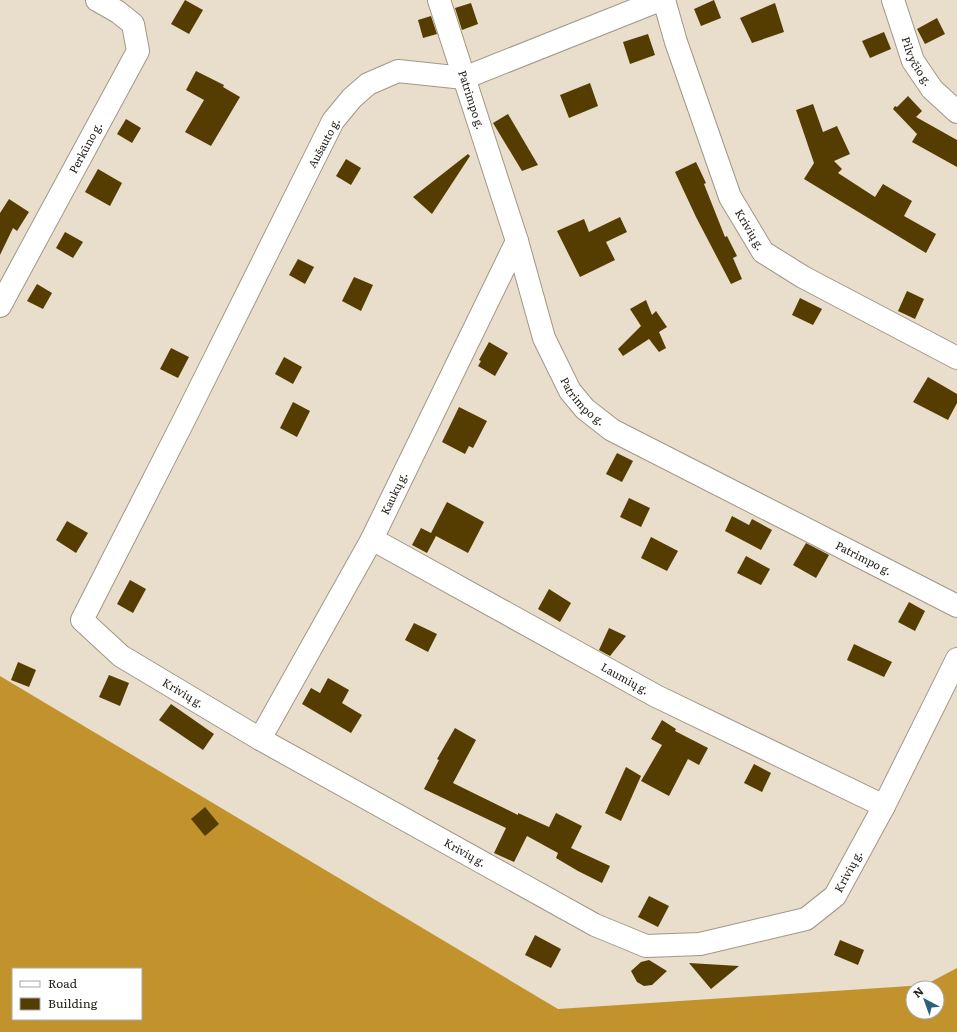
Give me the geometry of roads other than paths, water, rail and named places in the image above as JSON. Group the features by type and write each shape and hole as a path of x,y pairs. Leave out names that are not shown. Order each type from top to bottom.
{"street":[{"name":"Perkūno g.","path":"0,306 138,51 133,24 118,12 97,0"},
{"name":"Patrimpo g.","path":"439,0 517,241 544,338 570,391 585,408 612,430 957,606"},
{"name":"Aušauto g.","path":"183,422 333,121 347,104 368,84 398,71 464,78 660,0"},
{"name":"Krivių g.","path":"664,0 676,42 730,197 763,252 803,278 957,358"},
{"name":"Pilvyčio g.","path":"893,0 913,61 932,89 957,112"},
{"name":"Kaukų g.","path":"260,739 372,539 517,241"},
{"name":"Krivių g.","path":"183,422 82,620 121,656 260,739 596,925 646,946 700,944 806,919 835,896 884,806 957,659"},
{"name":"Laumių g.","path":"372,539 656,696 884,806"}]}
